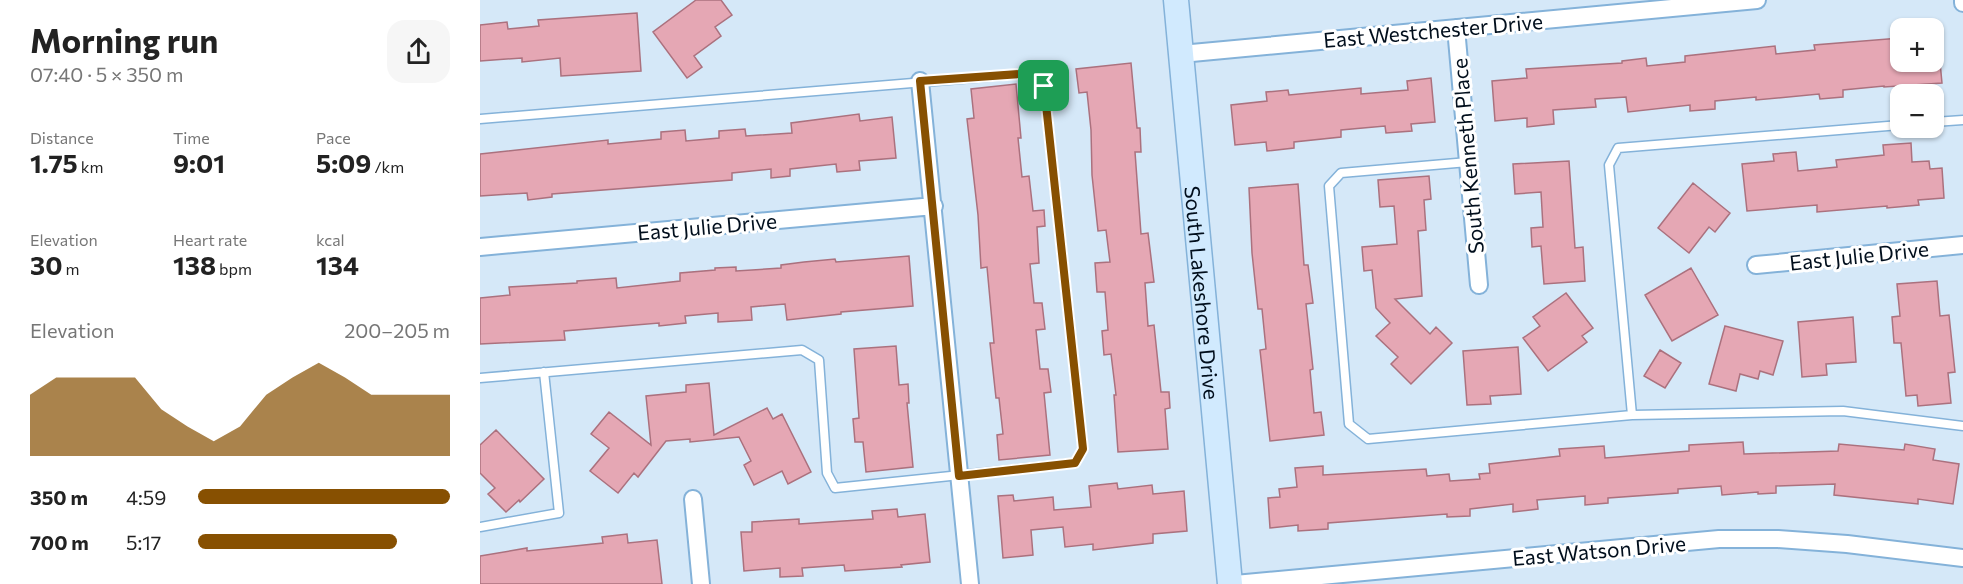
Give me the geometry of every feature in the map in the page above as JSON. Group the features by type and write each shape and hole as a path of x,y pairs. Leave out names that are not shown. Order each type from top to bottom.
{"street":[{"name":"South Lakeshore Drive","path":"1176,0 1233,584"},
{"name":"East Westchester Drive","path":"1181,54 1757,0"},
{"name":"South Kenneth Place","path":"1456,28 1479,285"},
{"path":"920,81 970,584"},
{"name":"East Julie Drive","path":"480,247 933,206"},
{"name":"East Julie Drive","path":"1756,265 1963,245"},
{"path":"693,499 700,584"},
{"name":"East Watson Drive","path":"1233,584 1719,539 1778,539 1847,544 1963,558"}],"lane":[{"path":"480,119 1034,73 1044,86 1083,449 1075,463 835,488 827,473 819,360 802,350 480,378"},
{"path":"1944,121 1963,120"},
{"path":"1632,415 1609,165 1618,148 1890,126"},
{"path":"1468,162 1341,173 1329,186 1349,424 1368,439 1632,415 1843,411 1963,426"},
{"path":"480,527 559,513 544,372"}],"building":[{"path":"696,0 721,0 732,15 715,27 721,36 694,56 702,67 687,78 653,32"},
{"path":"637,13 641,71 561,76 560,58 522,62 522,58 480,61 480,25 507,22 508,29 539,26 538,20"},
{"path":"1890,39 1890,72 1941,72 1942,83 1890,84 1890,87 1843,90 1843,97 1820,99 1819,94 1715,101 1715,109 1690,111 1690,105 1628,112 1626,97 1595,99 1596,107 1553,110 1554,124 1527,127 1527,118 1495,121 1492,81 1527,78 1526,69 1622,63 1622,61 1646,58 1647,66 1685,62 1685,56 1775,46 1776,54 1815,50 1814,45"},
{"path":"1131,63 1137,128 1140,128 1141,152 1135,152 1141,234 1148,233 1154,282 1145,283 1148,326 1154,325 1161,392 1169,392 1170,408 1165,409 1168,449 1118,452 1114,395 1116,395 1111,354 1104,355 1102,331 1108,330 1105,292 1097,292 1095,263 1110,262 1106,230 1098,231 1087,92 1079,93 1076,69"},
{"path":"1431,78 1435,122 1411,124 1412,131 1386,133 1385,126 1341,130 1341,137 1294,142 1294,148 1267,151 1266,142 1235,145 1231,105 1267,101 1266,92 1288,90 1289,95 1361,88 1361,94 1408,90 1407,81"},
{"path":"1016,84 1022,177 1029,176 1033,211 1044,210 1045,226 1037,227 1039,263 1030,264 1034,303 1042,303 1045,329 1036,330 1040,369 1048,369 1051,392 1044,393 1050,455 999,460 997,435 1003,434 999,398 996,398 990,343 994,343 987,267 981,268 978,215 967,119 974,118 971,89"},
{"path":"859,114 860,121 892,117 896,158 859,161 860,170 837,172 836,164 790,169 790,176 771,178 771,169 732,173 732,180 552,194 552,197 528,200 527,193 480,196 480,154 608,140 608,144 661,139 661,132 685,130 686,141 719,138 719,131 745,129 746,136 792,133 791,123"},
{"path":"1911,143 1912,162 1929,161 1930,169 1942,168 1944,198 1918,200 1919,205 1887,208 1887,206 1817,212 1817,205 1747,211 1742,164 1774,161 1773,154 1796,152 1798,171 1837,167 1836,160 1884,155 1883,145"},
{"path":"1569,161 1575,248 1583,247 1585,281 1544,284 1541,246 1532,247 1531,228 1543,227 1541,192 1515,194 1513,164"},
{"path":"1429,176 1431,199 1424,200 1426,230 1418,231 1422,296 1395,299 1430,334 1436,327 1452,343 1411,384 1391,364 1398,357 1376,336 1390,323 1376,308 1372,270 1364,271 1362,247 1397,244 1394,206 1380,207 1378,180"},
{"path":"1693,183 1730,213 1715,232 1709,227 1689,253 1658,228"},
{"path":"1298,184 1304,265 1308,265 1313,303 1306,304 1313,369 1310,370 1314,413 1321,412 1324,435 1270,441 1260,350 1266,349 1262,309 1258,309 1252,253 1249,188"},
{"path":"909,256 913,306 841,312 841,314 787,320 785,304 751,307 752,320 718,322 718,313 685,316 686,323 564,331 565,340 480,344 480,298 510,295 509,287 616,278 617,288 680,281 680,273 715,270 715,268 736,267 736,271 781,268 781,265 835,259 836,262"},
{"path":"1691,268 1718,315 1672,341 1645,295"},
{"path":"1937,281 1940,316 1949,315 1955,372 1948,373 1951,403 1918,406 1917,395 1906,396 1901,343 1894,343 1892,317 1900,316 1897,284"},
{"path":"1566,293 1593,328 1582,336 1587,342 1548,371 1523,338 1540,326 1533,317"},
{"path":"1853,317 1856,362 1826,364 1827,375 1802,377 1798,322"},
{"path":"1725,326 1783,341 1773,375 1760,371 1758,379 1740,374 1736,391 1709,384"},
{"path":"896,346 899,385 908,384 909,403 907,403 913,467 866,472 863,442 855,442 853,419 859,418 854,349"},
{"path":"1518,347 1521,394 1490,396 1491,404 1467,405 1463,351"},
{"path":"1660,350 1681,363 1665,388 1644,376"},
{"path":"709,383 714,435 767,408 773,419 782,414 811,472 788,484 782,471 754,485 744,465 751,461 739,437 690,442 690,439 666,441 638,477 634,473 618,493 590,471 609,448 591,434 609,412 651,445 646,396 686,392 686,385"},
{"path":"496,430 544,479 506,512 488,494 495,488 480,473 480,445"},
{"path":"1743,442 1744,454 1838,451 1839,444 1904,450 1905,444 1935,449 1933,460 1959,464 1953,504 1918,499 1918,504 1834,495 1835,484 1776,486 1776,493 1722,495 1721,486 1678,489 1678,493 1608,498 1608,503 1585,505 1585,496 1537,500 1538,509 1513,512 1513,504 1470,509 1470,516 1447,517 1447,514 1328,523 1328,529 1298,531 1298,525 1270,528 1268,498 1280,497 1279,489 1297,487 1295,468 1323,466 1323,475 1426,469 1427,476 1449,474 1450,481 1480,479 1479,474 1490,473 1489,464 1560,456 1559,449 1604,446 1605,458 1689,451 1689,445"},
{"path":"1117,483 1118,489 1152,485 1153,494 1184,491 1187,531 1153,534 1153,543 1093,550 1093,544 1065,547 1063,527 1031,530 1033,555 1003,558 998,496 1013,495 1014,501 1053,497 1054,510 1091,507 1089,486"},
{"path":"897,509 898,517 925,514 930,562 901,565 902,567 845,571 844,565 802,568 803,576 780,577 780,568 744,571 741,532 752,532 752,522 799,519 799,524 873,519 872,511"},
{"path":"627,534 628,543 657,540 662,584 480,584 480,556 527,548 527,551 603,543 602,537"}],"route":[{"path":"1034,73 1044,86 1083,449 1075,463 959,476 920,81 1034,73"}]}
